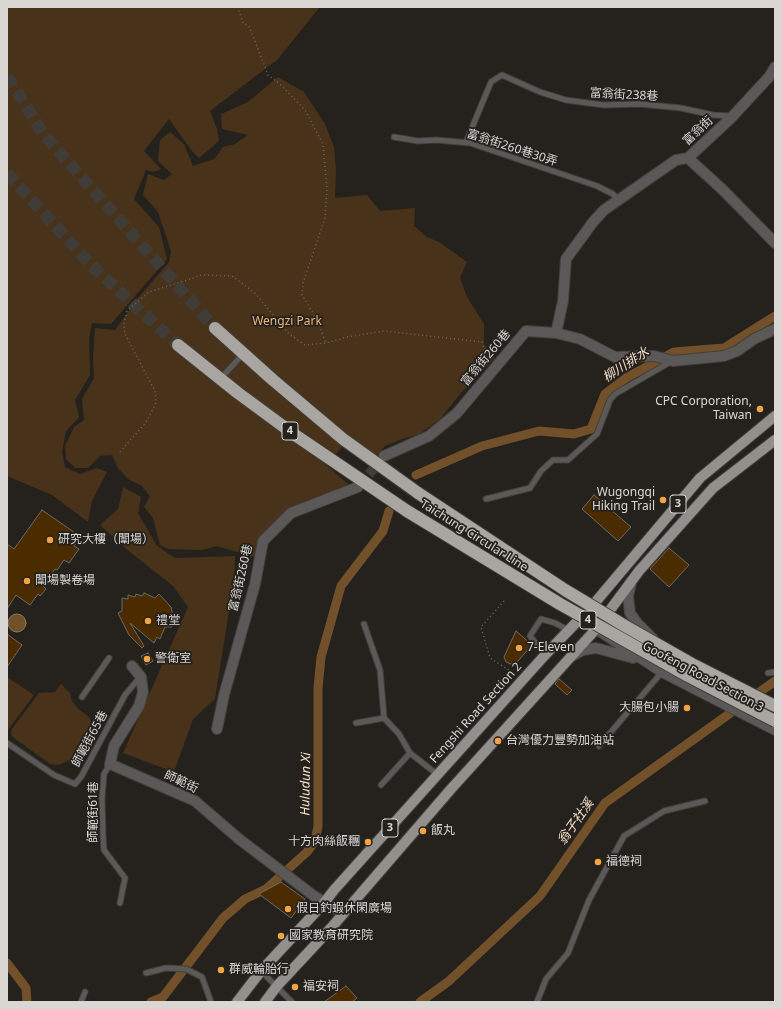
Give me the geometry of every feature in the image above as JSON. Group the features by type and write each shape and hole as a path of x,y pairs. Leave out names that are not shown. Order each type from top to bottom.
{"highway":[{"name":"Taichung Circular Line","path":"215,328 243,354 343,439 418,493 565,590 625,626 692,664 775,705"},
{"name":"Taichung Circular Line","path":"178,345 220,379 295,435 407,510 560,604 688,676 775,721"}],"main road":[{"name":"Fengshi Road Section 2","path":"238,1002 261,971 324,903 523,679 593,604 700,478 775,416"},
{"name":"3","path":"265,1002 277,986 596,629 631,582 713,488 775,440"}],"street":[{"name":"富翁街","path":"774,240 688,158 732,116 769,77 775,67"},
{"path":"688,158 676,160 604,210 593,222 566,259 562,301 556,333 580,339 615,357 654,356 673,361 724,356 737,351 754,339 775,329"},
{"name":"富翁街260巷","path":"384,456 429,436 457,413 526,331 556,333"},
{"name":"富翁街260巷","path":"218,729 224,695 255,584 263,541 291,512 358,487"},
{"path":"631,582 628,596 630,613 637,623 657,643"},
{"name":"Goofeng Road Section 3","path":"593,604 657,643 775,705"},
{"name":"Goofeng Road Section 3","path":"578,620 596,629 662,672 775,730"},
{"path":"567,660 581,651 596,648 643,661"},
{"path":"110,764 114,746 139,706 143,692 141,677 132,666"},
{"name":"師範街","path":"110,764 195,801 239,839 324,903 342,914"}],"lane":[{"name":"富翁街238巷","path":"466,142 491,82 502,75 540,92 566,100 604,106 639,104 681,108 713,115 732,116"},
{"name":"富翁街260巷30弄","path":"394,136 418,141 437,140 466,142 521,159 597,186 613,194 618,200"},
{"path":"220,379 243,354"},
{"path":"486,499 530,488 541,471 554,460 568,460 598,434 610,400 615,394 673,361"},
{"path":"545,655 530,636 541,619 555,623 568,630"},
{"path":"364,624 380,670 384,718 399,734 410,753 438,775"},
{"path":"82,697 109,658"},
{"path":"599,746 662,672"},
{"path":"768,673 775,672"},
{"name":"師範街65巷","path":"7,743 54,775 75,784 81,777 125,695 141,677"},
{"path":"356,723 384,718"},
{"path":"380,785 410,753"},
{"name":"師範街61巷","path":"110,764 104,774 102,798 102,836 104,850 125,878 120,903"},
{"path":"537,1002 546,979 568,953 590,900 624,836 664,811 705,801"},
{"path":"146,973 166,968 186,969 202,977 211,1002"},
{"path":"261,971 292,1002"},
{"path":"81,1002 85,992"}],"path":[{"path":"241,7 239,11 243,23 249,26 268,75 280,84 305,110 323,144 327,189 325,218 303,283 302,295 316,318 326,343"},
{"path":"120,452 130,443 148,421 156,403 155,391 125,334 124,323 127,311 149,292 202,275 232,276 255,293 288,333 305,345 326,343 347,337 384,331 482,342 491,372"},
{"path":"504,601 481,627 490,658 523,679"}],"green space":[{"path":"7,7 319,8 278,59 210,111 217,129 219,141 199,158 192,151 169,119 144,151 161,169 153,172 146,170 134,199 159,227 167,259 111,324 92,323 89,338 90,375 75,400 79,417 66,431 62,452 65,467 80,474 97,468 107,472 92,501 88,522 52,495 7,476"},
{"name":"Wengzi Park","path":"278,77 304,92 325,124 334,147 336,171 335,198 367,195 380,211 415,208 414,226 427,237 439,242 467,262 460,278 467,297 484,324 484,344 495,358 460,394 440,419 418,435 402,439 385,446 375,457 351,437 326,465 353,488 344,492 327,493 293,507 277,522 257,558 217,546 202,550 169,549 160,545 153,518 144,507 150,496 142,486 128,479 118,468 112,455 100,456 88,468 75,468 66,459 65,446 74,427 84,420 82,399 94,378 93,356 95,328 115,330 139,297 169,262 171,251 158,212 143,195 148,174 164,180 172,174 158,161 160,140 170,132 184,144 193,166 214,159 223,147 235,144 248,135 222,129 221,114 248,102"},
{"path":"123,487 141,497 138,513 157,546 175,558 235,556 234,580 215,699 193,719 174,772 123,753 188,607 173,586 130,552 100,525 118,509"},
{"path":"7,677 34,695 7,731"},
{"path":"61,684 70,693 72,701 78,709 88,716 91,721 91,727 70,760 58,765 50,764 14,738 11,734 12,729 39,693 55,692"}],"shaded area":[{"path":"17,614 23,617 26,623 23,629 17,632 11,629 8,623 11,617"}],"building":[{"path":"594,495 631,527 618,541 582,509"},
{"path":"42,510 81,537 74,546 79,549 69,563 64,560 57,570 55,569 43,586 46,589 40,596 38,594 30,605 16,595 7,609 7,544 14,549"},
{"path":"669,548 689,565 669,587 650,569"},
{"name":"禮堂","path":"144,593 155,598 159,594 171,607 173,616 172,627 165,627 160,639 157,637 154,643 130,623 144,646 142,648 129,635 118,613 122,611 122,598 128,599 128,595 135,597 136,594 142,596"},
{"name":"7-Eleven","path":"516,631 532,645 518,661 511,664 506,662 504,657"},
{"path":"7,634 22,645 7,667"},
{"name":"警衛室","path":"148,653 153,661 146,665 141,656"},
{"path":"559,679 572,690 567,695 555,684"},
{"name":"假日釣蝦休閑廣場","path":"281,882 305,899 291,918 259,894"},
{"path":"346,986 357,998 352,1002 324,1002"}],"waterway":[{"name":"柳川排水","path":"416,475 482,446 539,431 574,434 591,429 605,394 626,378 674,352 724,348 775,316"},
{"name":"Huludun Xi","path":"151,1002 163,997 223,918 245,899 266,889 307,852 315,841 318,826 318,688 321,657 341,586 383,531 389,511"},
{"name":"翁子社溪","path":"420,1002 449,981 540,896 605,803 775,681"},
{"name":"翁子社溪","path":"7,963 26,988 27,1002"}],"tunnel":[{"path":"7,76 44,135 215,328"},
{"path":"7,173 92,266 178,345"},
{"path":"359,486 382,459"}],"place":[{"name":"CPC Corporation, Taiwan","path":"760,409"},
{"name":"Wugongqi Hiking Trail","path":"663,500"},
{"name":"研究大樓（闈場）","path":"50,540"},
{"name":"闈場製卷場","path":"27,581"},
{"name":"禮堂","path":"148,621"},
{"name":"7-Eleven","path":"519,648"},
{"name":"警衛室","path":"147,659"},
{"name":"大腸包小腸","path":"687,708"},
{"name":"台灣優力豐勢加油站","path":"498,741"},
{"name":"飯丸","path":"423,831"},
{"name":"十方肉絲飯糰","path":"368,842"},
{"name":"福德祠","path":"598,862"},
{"name":"假日釣蝦休閑廣場","path":"288,909"},
{"name":"國家教育研究院","path":"281,936"},
{"name":"群威輪胎行","path":"221,970"},
{"name":"福安祠","path":"295,987"}]}
